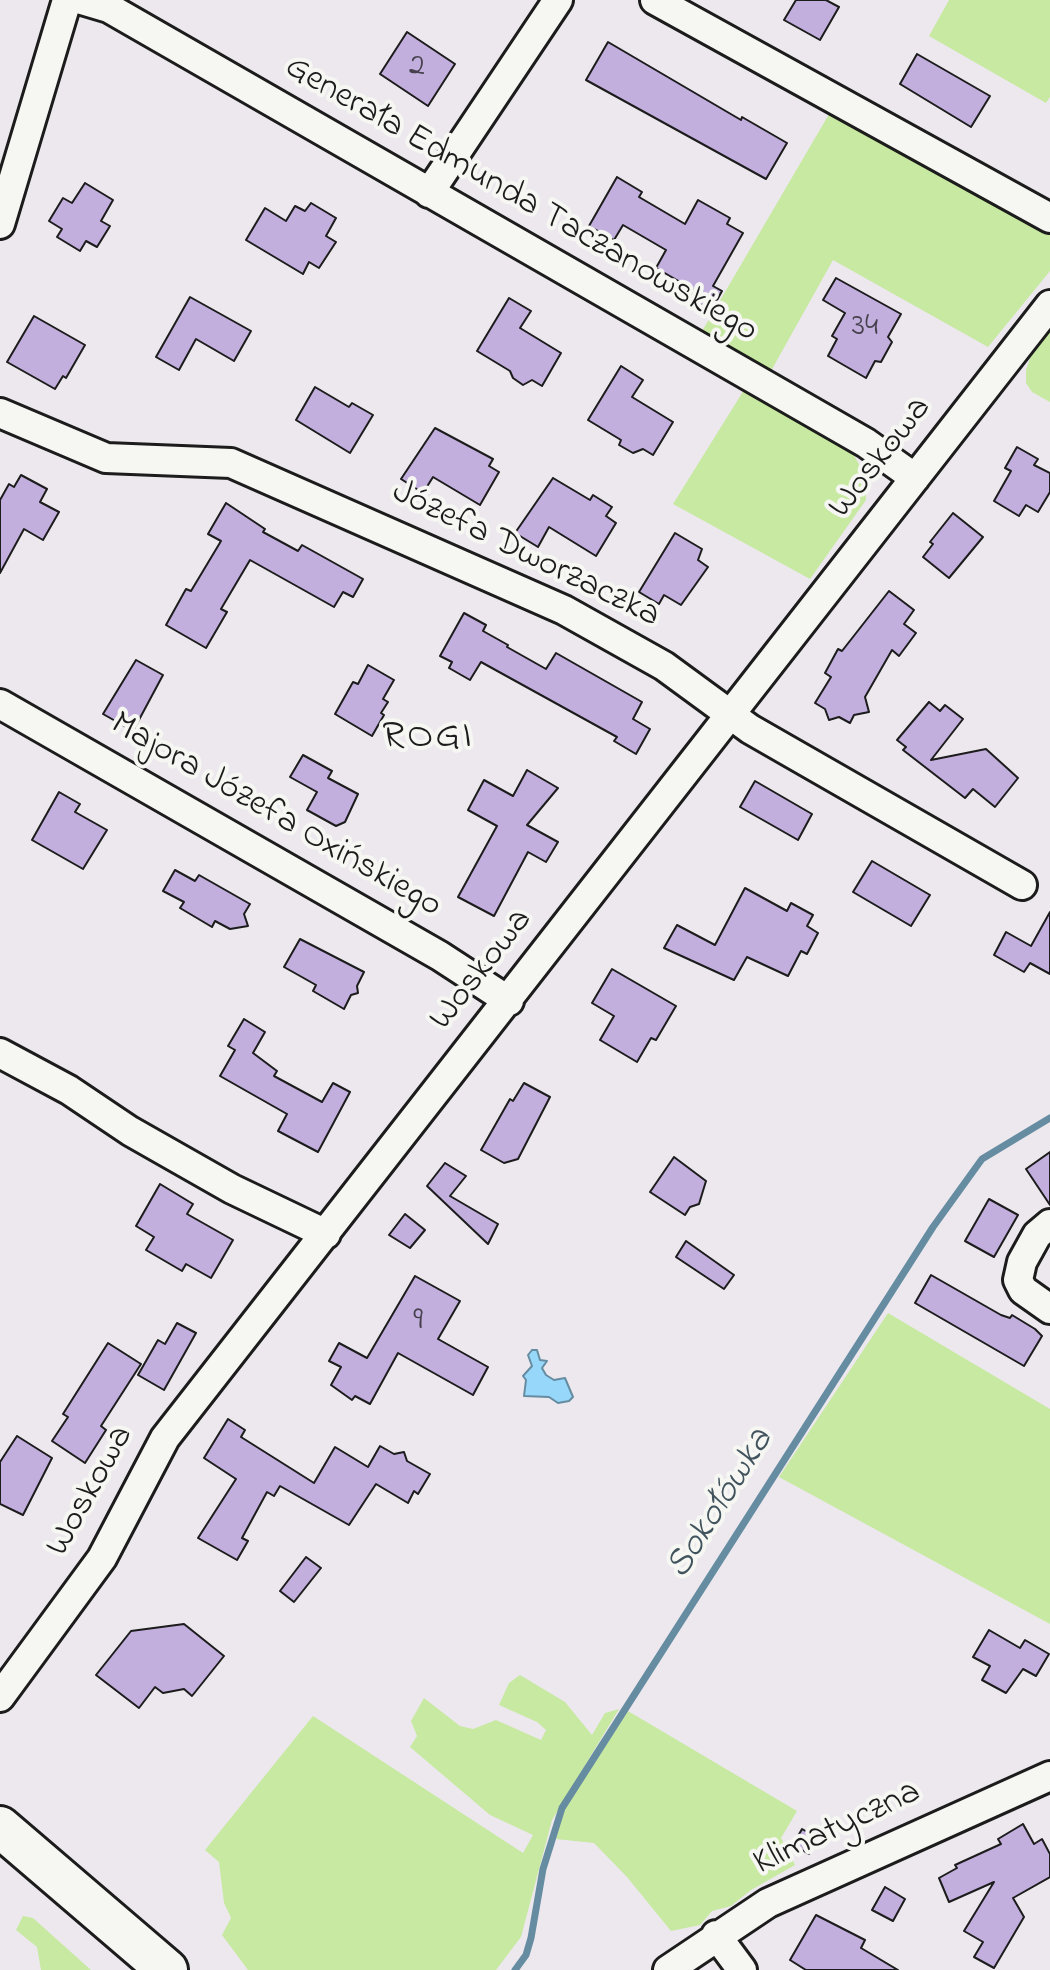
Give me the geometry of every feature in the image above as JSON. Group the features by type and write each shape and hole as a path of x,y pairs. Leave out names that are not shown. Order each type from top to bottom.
{"street":[{"path":"0,224 67,0"},
{"name":"Generała Edmunda Taczanowskiego","path":"82,0 109,8 866,443 915,478"},
{"path":"429,193 558,0"},
{"path":"655,0 1050,218"},
{"name":"Woskowa","path":"0,1697 95,1569 165,1438 509,1001 728,712 1050,305"},
{"name":"Józefa Dworzaczka","path":"0,413 106,458 216,462 245,469 564,610 633,647 750,729 1022,885"},
{"name":"Majora Józefa Oxińskiego","path":"0,704 440,956 509,1001"},
{"path":"0,1053 69,1090 130,1131 232,1189 326,1234"},
{"path":"1050,1224 1037,1235 1022,1262 1018,1280 1023,1290 1050,1309"},
{"name":"Klimatyczna","path":"668,1970 716,1935 786,1894 1050,1776"},
{"path":"0,1827 167,1970"},
{"path":"716,1935 742,1970"}],"green space":[{"path":"949,0 1050,0 1050,97 1046,103 929,36"},
{"path":"832,109 1050,232 1050,271 988,347 833,260 771,371 701,333"},
{"path":"1050,331 1050,402 1032,392 1026,383 1026,370 1033,350"},
{"path":"744,390 849,446 866,477 866,500 810,579 673,504"},
{"path":"888,1313 1050,1409 1050,1624 779,1477"},
{"path":"520,1675 565,1702 592,1735 605,1713 619,1709 552,1820 521,1937 496,1970 248,1970 222,1935 231,1918 224,1903 219,1862 205,1850 313,1716 523,1853 533,1835 490,1815 410,1747 417,1736 411,1721 424,1698 460,1726 473,1729 496,1720 541,1740 546,1730 537,1722 499,1705 509,1683"},
{"path":"628,1711 797,1811 781,1838 795,1865 751,1890 731,1906 712,1911 700,1925 671,1931 627,1877 594,1843 556,1839 565,1808"},
{"path":"23,1916 33,1918 91,1970 41,1970 37,1947 16,1930"}],"water":[{"path":"532,1350 537,1350 540,1360 547,1361 542,1368 546,1375 554,1380 565,1378 573,1397 569,1401 558,1403 549,1397 524,1396 526,1380 523,1376 532,1366 528,1355"}],"building":[{"path":"796,0 826,0 839,7 820,40 784,20"},
{"path":"407,32 455,64 428,106 380,74"},
{"path":"608,42 741,120 742,117 787,143 766,179 586,80"},
{"path":"917,54 990,96 971,127 900,84"},
{"path":"617,177 642,192 639,197 685,224 698,200 730,218 727,224 743,233 713,286 722,291 711,311 689,298 694,290 656,268 666,250 623,225 614,240 589,226"},
{"path":"85,183 113,200 101,221 110,226 97,247 86,241 80,251 57,237 62,229 49,221 63,198 72,203"},
{"path":"311,203 336,218 326,236 336,242 319,268 309,262 303,274 246,240 265,208 286,221 295,206 305,211"},
{"path":"836,278 901,314 888,337 892,342 881,362 875,361 866,378 828,356 837,339 832,336 845,313 823,300"},
{"path":"190,297 251,331 234,361 196,339 179,370 156,357"},
{"path":"509,298 531,311 520,328 561,353 542,386 532,380 523,385 513,378 510,371 477,351"},
{"path":"34,316 85,345 66,378 63,376 55,389 7,362"},
{"path":"621,366 643,380 632,397 673,422 653,455 643,449 633,453 619,445 621,440 588,420"},
{"path":"315,387 349,407 352,403 373,415 350,453 296,420"},
{"path":"435,428 493,459 489,466 499,472 480,505 433,477 423,493 401,479"},
{"path":"1017,447 1038,459 1034,465 1050,473 1050,492 1038,512 1026,505 1019,516 994,501 1011,471 1005,468"},
{"path":"21,475 47,489 40,502 59,512 43,540 24,529 0,573 0,500 9,484 14,487"},
{"path":"553,478 590,500 593,495 612,507 606,516 616,523 596,556 549,527 538,547 515,533"},
{"path":"226,503 265,529 263,532 298,551 302,545 363,579 353,597 343,592 334,607 250,560 221,609 227,612 206,648 166,625 186,589 191,591 221,541 208,534"},
{"path":"953,513 983,537 949,578 923,557 933,544 930,542"},
{"path":"675,533 702,549 698,560 708,567 681,605 664,595 659,604 639,592"},
{"path":"889,591 914,610 904,624 916,633 899,656 892,650 865,697 869,712 854,715 850,723 839,717 829,720 825,709 815,703 831,677 825,673 838,649 842,651"},
{"path":"464,613 486,625 483,631 546,669 556,653 642,702 633,719 650,729 636,754 614,741 617,737 481,662 470,680 449,668 452,662 440,656"},
{"path":"136,660 163,675 133,731 103,714"},
{"path":"368,665 394,680 383,699 388,702 381,713 384,715 372,736 335,714 353,682 358,684"},
{"path":"929,702 940,711 945,705 963,719 931,760 986,749 1018,778 995,807 973,789 965,798 903,750 906,747 897,740"},
{"path":"303,755 332,771 328,778 358,794 345,822 336,826 307,810 317,792 290,777"},
{"path":"527,770 558,788 527,825 558,842 546,862 528,852 494,916 458,897 497,826 468,810 484,780 513,796"},
{"path":"755,781 812,814 798,840 740,807"},
{"path":"59,792 80,804 75,812 107,830 83,869 32,840"},
{"path":"872,861 930,895 911,926 853,892"},
{"path":"175,870 195,881 199,875 250,904 244,914 248,926 230,929 215,921 212,927 180,908 184,902 163,891"},
{"path":"745,888 787,911 791,903 813,915 807,926 818,933 807,954 801,951 788,976 747,957 734,980 664,948 677,925 715,945"},
{"path":"1050,912 1050,974 1030,963 1024,972 994,955 1006,932 1031,946"},
{"path":"300,939 364,972 357,986 358,993 351,995 344,1009 313,991 316,985 284,967"},
{"path":"612,969 676,1006 656,1040 651,1038 637,1062 600,1040 614,1016 592,1003"},
{"path":"244,1019 265,1032 253,1053 277,1071 274,1076 322,1102 333,1083 350,1092 318,1152 278,1131 287,1114 220,1076 235,1050 228,1046"},
{"path":"524,1083 550,1097 518,1159 504,1163 481,1150 510,1099 513,1101"},
{"path":"1050,1152 1050,1205 1026,1169"},
{"path":"674,1157 706,1181 699,1204 690,1207 685,1215 650,1192"},
{"path":"445,1163 466,1176 450,1196 498,1224 488,1244 427,1186"},
{"path":"160,1184 193,1204 187,1214 233,1240 211,1278 186,1264 182,1271 146,1250 154,1237 136,1226"},
{"path":"989,1199 1018,1215 994,1257 965,1241"},
{"path":"405,1214 425,1230 410,1248 389,1235"},
{"path":"686,1241 734,1275 724,1289 676,1257"},
{"path":"931,1275 1001,1315 1010,1318 1012,1315 1035,1329 1042,1336 1024,1366 915,1303"},
{"path":"415,1276 460,1301 438,1339 488,1367 473,1395 398,1353 370,1404 355,1396 352,1400 331,1385 341,1367 329,1361 339,1343 367,1358"},
{"path":"177,1323 196,1333 164,1390 138,1375 158,1340 165,1344"},
{"path":"108,1343 141,1364 101,1426 106,1430 85,1463 52,1441 68,1417 63,1414"},
{"path":"228,1419 245,1430 241,1437 314,1483 335,1447 368,1467 380,1446 394,1454 404,1452 407,1461 430,1474 418,1494 414,1491 408,1503 376,1484 349,1525 280,1486 274,1496 267,1492 242,1538 248,1541 237,1560 198,1538 236,1479 204,1458"},
{"path":"17,1436 52,1458 23,1515 0,1504 0,1462"},
{"path":"306,1557 321,1568 294,1602 280,1591"},
{"path":"184,1624 224,1656 192,1696 184,1689 163,1693 155,1687 139,1708 96,1675 131,1631"},
{"path":"989,1630 1020,1648 1025,1640 1049,1654 1036,1676 1023,1669 1006,1693 982,1680 990,1666 973,1657"},
{"path":"1023,1824 1034,1844 1042,1839 1050,1854 1050,1877 1013,1898 1024,1917 994,1968 974,1957 983,1942 964,1931 994,1882 949,1902 939,1878 957,1868 955,1865 1001,1844 998,1839"},
{"path":"802,1829 818,1838 809,1854 793,1845"},
{"path":"885,1887 905,1899 893,1921 872,1910"},
{"path":"816,1915 865,1940 861,1948 898,1970 806,1970 790,1960"}],"waterway":[{"name":"Sokołówka","path":"515,1970 526,1955 531,1938 543,1869 562,1808 933,1227 982,1159 1050,1118"}],"district":[{"name":"ROGI","path":"428,739"}]}
